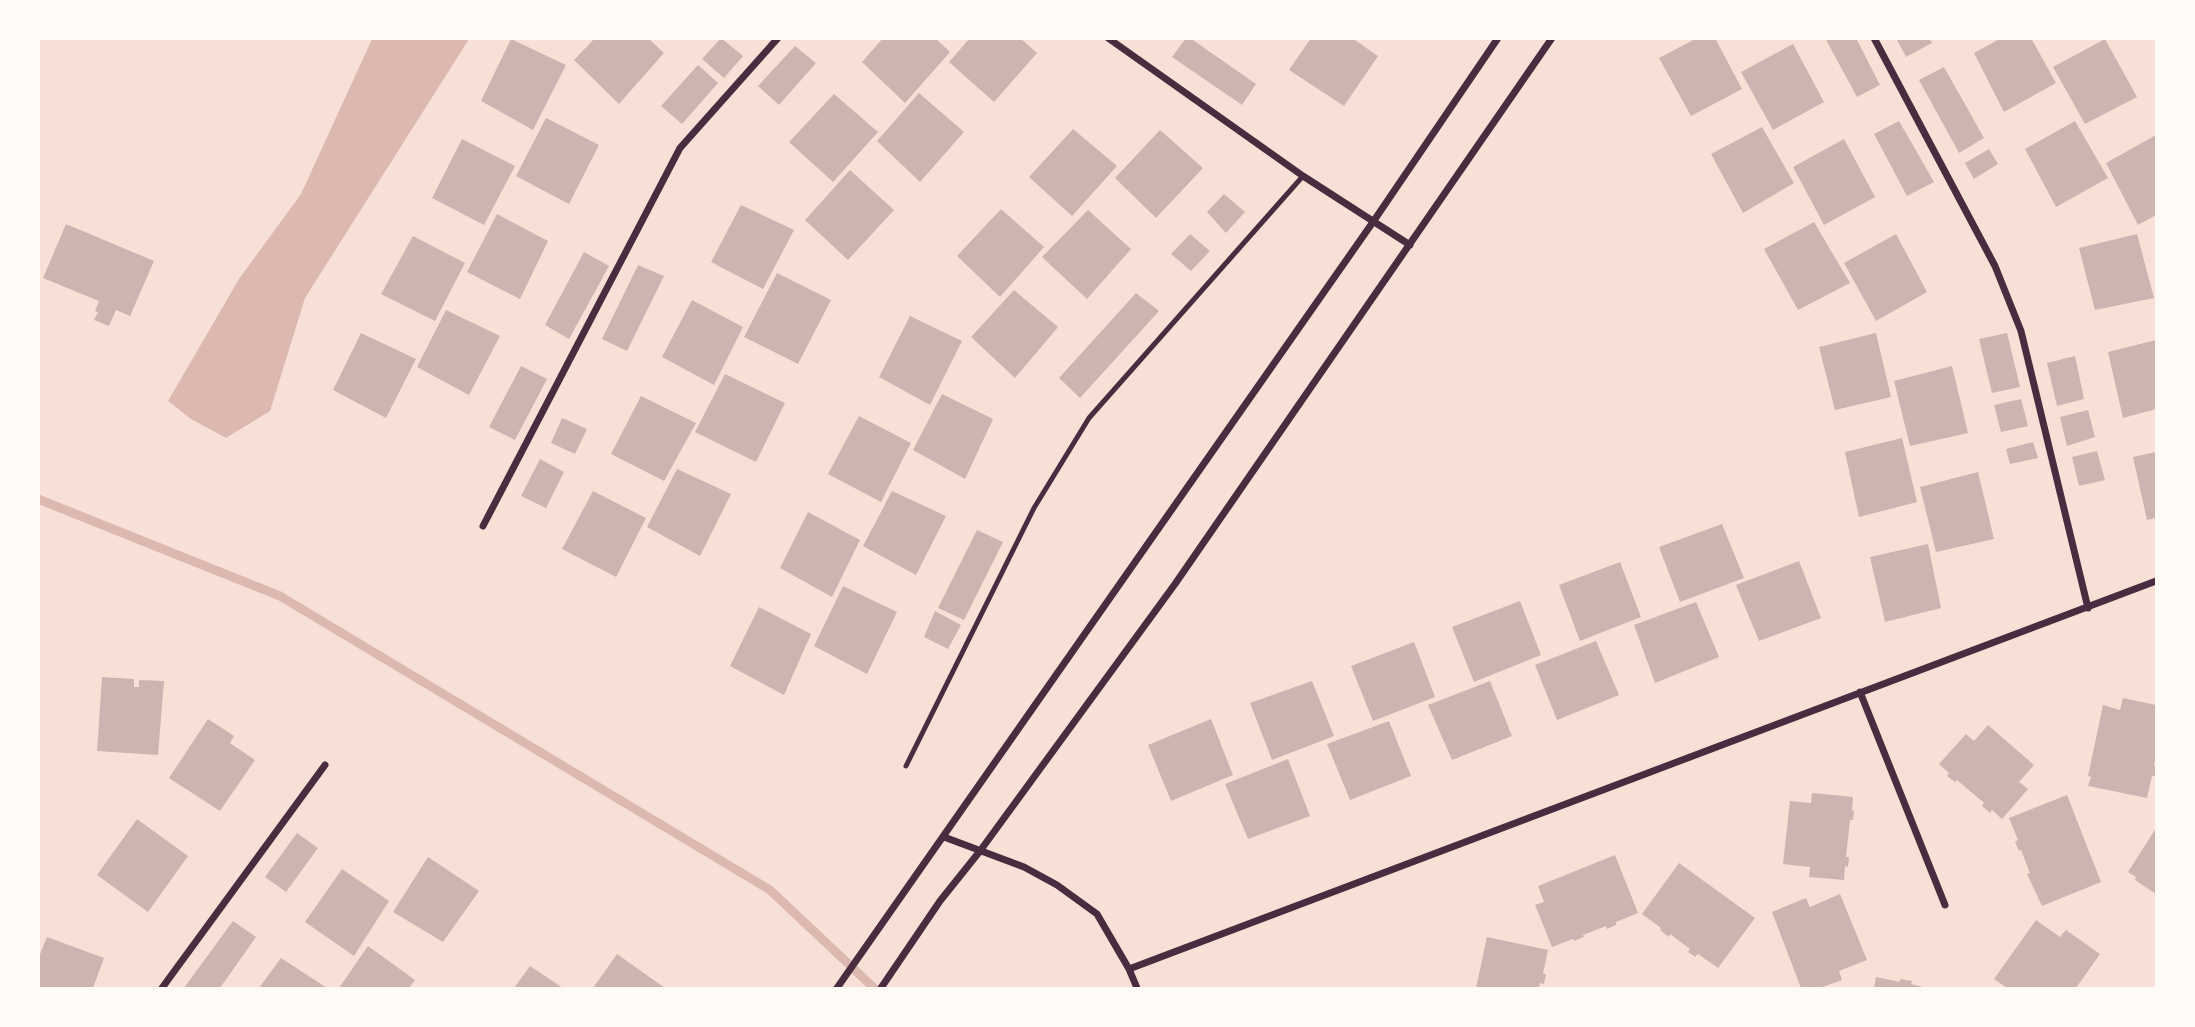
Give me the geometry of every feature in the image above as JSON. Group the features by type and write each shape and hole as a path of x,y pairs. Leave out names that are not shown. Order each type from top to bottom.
{"street":[{"path":"483,526 680,148 778,38"},
{"path":"1108,38 1303,176 1410,245"},
{"path":"837,989 1373,222 1498,38"},
{"path":"881,989 940,901 980,851 1175,584 1552,38"},
{"path":"1874,38 1995,267 2021,331 2088,608"},
{"path":"1129,969 2157,581"},
{"path":"1860,692 1945,905"},
{"path":"162,989 325,765"},
{"path":"944,837 1024,867 1057,885 1097,914 1129,969 1137,989"}],"lane":[{"path":"906,766 1034,508 1089,418 1303,176"}],"shaded area":[{"path":"372,39 469,39 305,298 270,411 226,438 191,419 168,401 239,279 301,194"}],"building":[{"path":"595,38 648,38 664,53 619,104 574,60"},
{"path":"721,38 743,56 724,78 702,59"},
{"path":"883,38 935,38 950,52 905,103 862,62"},
{"path":"970,38 1020,38 1037,53 994,102 949,62"},
{"path":"1186,38 1190,38 1256,84 1242,105 1172,57"},
{"path":"1311,38 1352,38 1378,56 1344,106 1289,70"},
{"path":"1697,38 1715,38 1742,89 1691,116 1659,58"},
{"path":"1825,38 1856,38 1880,85 1857,97"},
{"path":"1896,38 1929,38 1932,43 1906,57"},
{"path":"2001,38 2031,38 2056,83 2004,112 1974,53"},
{"path":"511,39 566,65 533,130 481,101"},
{"path":"2105,39 2137,97 2085,124 2053,67"},
{"path":"1793,44 1824,102 1773,130 1741,72"},
{"path":"795,46 816,63 779,105 758,86"},
{"path":"698,65 718,83 682,124 661,106"},
{"path":"1944,67 1984,138 1959,153 1919,80"},
{"path":"919,93 964,132 920,182 877,141"},
{"path":"834,94 878,132 833,182 789,142"},
{"path":"546,118 599,145 569,204 516,176"},
{"path":"1899,121 1934,182 1907,196 1874,134"},
{"path":"2075,121 2108,178 2056,207 2025,149"},
{"path":"1762,127 1794,183 1743,213 1711,154"},
{"path":"1073,129 1117,166 1072,216 1029,177"},
{"path":"1160,130 1203,168 1156,218 1115,178"},
{"path":"2156,135 2156,215 2138,225 2106,163"},
{"path":"462,139 515,166 484,225 432,198"},
{"path":"1844,139 1875,197 1824,225 1793,167"},
{"path":"1989,149 1998,164 1974,179 1965,163"},
{"path":"850,170 894,210 848,260 805,220"},
{"path":"1224,194 1245,212 1226,233 1207,212"},
{"path":"741,205 794,230 763,289 711,262"},
{"path":"1001,209 1044,247 1000,297 957,256"},
{"path":"1088,210 1131,249 1087,299 1042,257"},
{"path":"497,214 548,241 520,299 467,272"},
{"path":"1814,222 1850,283 1798,310 1764,249"},
{"path":"66,224 154,261 130,316 116,310 109,326 94,320 99,301 43,278"},
{"path":"1190,234 1210,251 1191,271 1171,254"},
{"path":"1896,234 1927,292 1876,321 1844,263"},
{"path":"2137,234 2154,298 2095,310 2079,248"},
{"path":"413,236 465,263 435,321 381,294"},
{"path":"584,252 609,266 569,339 545,325"},
{"path":"638,265 664,276 627,351 602,339"},
{"path":"777,273 831,300 798,364 744,337"},
{"path":"1014,290 1058,327 1015,378 971,337"},
{"path":"1136,293 1159,311 1080,398 1059,378"},
{"path":"692,300 743,327 714,385 662,357"},
{"path":"446,310 500,336 469,395 417,367"},
{"path":"910,316 962,341 930,405 879,377"},
{"path":"361,333 416,359 386,418 333,390"},
{"path":"1876,333 1891,397 1835,410 1819,347"},
{"path":"2007,333 2020,387 1992,393 1979,339"},
{"path":"2156,340 2156,409 2123,418 2108,352"},
{"path":"2075,356 2084,399 2057,406 2047,363"},
{"path":"521,366 547,379 515,440 489,427"},
{"path":"1952,366 1968,433 1910,446 1894,381"},
{"path":"725,374 785,403 756,462 695,432"},
{"path":"942,394 993,419 965,479 913,450"},
{"path":"641,396 696,423 664,481 611,454"},
{"path":"2021,399 2028,426 2001,432 1994,405"},
{"path":"2088,410 2095,437 2067,446 2060,417"},
{"path":"859,416 911,443 881,502 828,474"},
{"path":"562,418 587,429 575,454 551,443"},
{"path":"1902,438 1917,502 1859,517 1845,452"},
{"path":"2033,442 2038,458 2010,464 2006,449"},
{"path":"2097,451 2105,480 2079,486 2072,457"},
{"path":"2156,452 2156,518 2147,520 2133,457"},
{"path":"540,459 564,472 546,508 521,496"},
{"path":"677,469 731,494 700,556 647,527"},
{"path":"1978,472 1994,539 1936,552 1920,487"},
{"path":"593,491 646,518 616,577 562,549"},
{"path":"892,491 946,516 916,575 863,546"},
{"path":"808,512 860,540 832,597 780,568"},
{"path":"1722,524 1744,578 1680,602 1659,547"},
{"path":"977,530 1003,542 964,620 938,608"},
{"path":"1928,544 1941,608 1885,622 1870,557"},
{"path":"1799,561 1821,618 1759,641 1736,585"},
{"path":"1620,562 1641,617 1580,641 1559,585"},
{"path":"843,586 897,612 867,674 814,646"},
{"path":"1520,601 1541,655 1474,682 1452,627"},
{"path":"1696,602 1719,657 1655,683 1634,625"},
{"path":"759,607 811,634 784,695 730,666"},
{"path":"935,611 961,625 948,649 924,637"},
{"path":"1596,641 1619,695 1557,720 1535,665"},
{"path":"1414,642 1435,697 1373,721 1351,666"},
{"path":"102,677 134,679 134,687 139,687 139,680 164,681 158,755 97,751"},
{"path":"1312,681 1334,736 1272,760 1250,703"},
{"path":"1490,681 1512,736 1452,760 1428,705"},
{"path":"2123,698 2156,705 2156,768 2147,798 2088,786 2103,705 2120,710"},
{"path":"208,719 234,736 230,743 255,760 220,811 169,778"},
{"path":"1211,719 1233,775 1171,801 1148,745"},
{"path":"1389,721 1411,776 1350,800 1327,744"},
{"path":"1988,725 2034,765 2019,782 2028,789 2002,819 1992,810 1990,813 1982,806 1984,803 1957,780 1955,782 1947,776 1949,773 1939,764 1966,734 1974,741"},
{"path":"1288,759 1310,816 1248,839 1225,784"},
{"path":"1812,793 1853,797 1853,820 1850,820 1846,857 1849,857 1848,867 1845,866 1844,880 1809,877 1810,867 1783,864 1790,801 1811,803"},
{"path":"2067,795 2101,882 2042,906 2027,874 2030,873 2021,850 2019,851 2015,842 2018,840 2009,818"},
{"path":"137,819 188,856 148,912 97,875"},
{"path":"2156,828 2156,894 2128,872"},
{"path":"297,833 318,848 286,892 265,877"},
{"path":"1615,855 1638,913 1607,929 1606,926 1574,941 1573,939 1552,947 1535,905 1544,902 1538,886"},
{"path":"428,857 479,891 443,942 393,912"},
{"path":"1679,863 1755,918 1718,968 1698,954 1695,957 1688,952 1690,949 1670,934 1669,937 1642,914"},
{"path":"342,869 389,901 354,956 305,922"},
{"path":"1840,894 1867,960 1839,971 1842,980 1820,988 1801,988 1772,912 1806,898 1810,907"},
{"path":"2036,920 2060,937 2066,930 2100,954 2076,988 2007,988 1994,979"},
{"path":"233,921 256,937 220,988 184,988"},
{"path":"47,937 104,958 93,988 38,988 38,959"},
{"path":"1487,937 1548,950 1543,974 1546,974 1544,984 1540,983 1539,988 1476,988"},
{"path":"368,946 415,980 409,988 339,988"},
{"path":"617,954 665,988 593,988"},
{"path":"281,958 327,988 259,988"},
{"path":"530,966 563,988 514,988"},
{"path":"1876,977 1900,982 1900,979 1912,981 1911,984 1927,988 1874,988"}],"waterway":[{"path":"38,499 280,596 770,890 874,988"}]}
